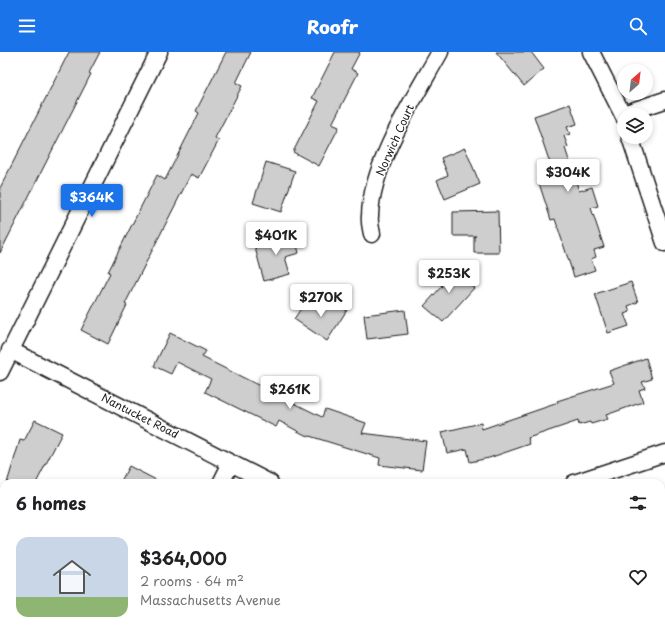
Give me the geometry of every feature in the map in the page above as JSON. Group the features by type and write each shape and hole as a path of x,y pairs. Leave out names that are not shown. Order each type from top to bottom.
{"street":[{"path":"0,372 159,52"},
{"name":"Norwich Court","path":"372,234 370,217 377,177 390,145 411,102 440,52"},
{"path":"591,52 619,108"},
{"path":"644,108 665,100"},
{"path":"632,144 665,243"},
{"name":"Nantucket Road","path":"10,350 262,479"},
{"path":"586,479 665,453"},
{"path":"223,479 231,463"}],"building":[{"path":"69,52 100,52 89,73 91,74 0,253 0,188"},
{"path":"226,52 251,52 236,83 242,86 215,138 219,140 199,178 191,174 125,304 127,305 108,344 81,330 110,273 108,272 157,175 165,180 199,113 196,111"},
{"path":"335,52 360,52 351,69 358,73 332,124 339,127 319,166 293,152 319,101 312,98"},
{"path":"496,52 531,52 544,69 524,86"},
{"path":"570,104 577,124 567,127 570,134 564,136 568,147 565,148 579,191 592,187 598,206 591,208 604,247 594,250 596,257 591,259 595,270 574,277 555,219 551,220 537,177 553,172 534,116"},
{"path":"465,148 480,184 445,199 437,180 448,175 441,158"},
{"path":"266,162 295,171 281,212 253,203"},
{"path":"498,211 499,253 474,253 474,237 476,236 453,236 453,212"},
{"path":"294,233 299,253 285,257 290,274 264,281 254,244"},
{"path":"449,266 474,288 443,322 424,306 442,286 436,281"},
{"path":"631,282 638,302 628,306 630,312 624,314 629,326 608,333 595,294"},
{"path":"330,299 347,310 327,341 294,319 306,301 322,311"},
{"path":"405,310 408,334 367,339 364,315"},
{"path":"170,333 206,351 202,357 322,417 325,409 366,423 362,433 426,441 422,470 379,465 380,458 303,434 279,421 276,427 205,392 211,379 177,362 171,374 154,366"},
{"path":"646,358 652,379 642,382 645,388 639,390 643,402 606,415 608,419 591,424 590,422 579,425 578,421 528,438 530,444 489,458 470,462 467,449 447,453 442,432 481,423 482,429 558,403 557,401 614,383 609,371"},
{"path":"35,420 62,433 38,479 8,479 20,440 24,441"},
{"path":"129,466 154,479 122,479"}]}
